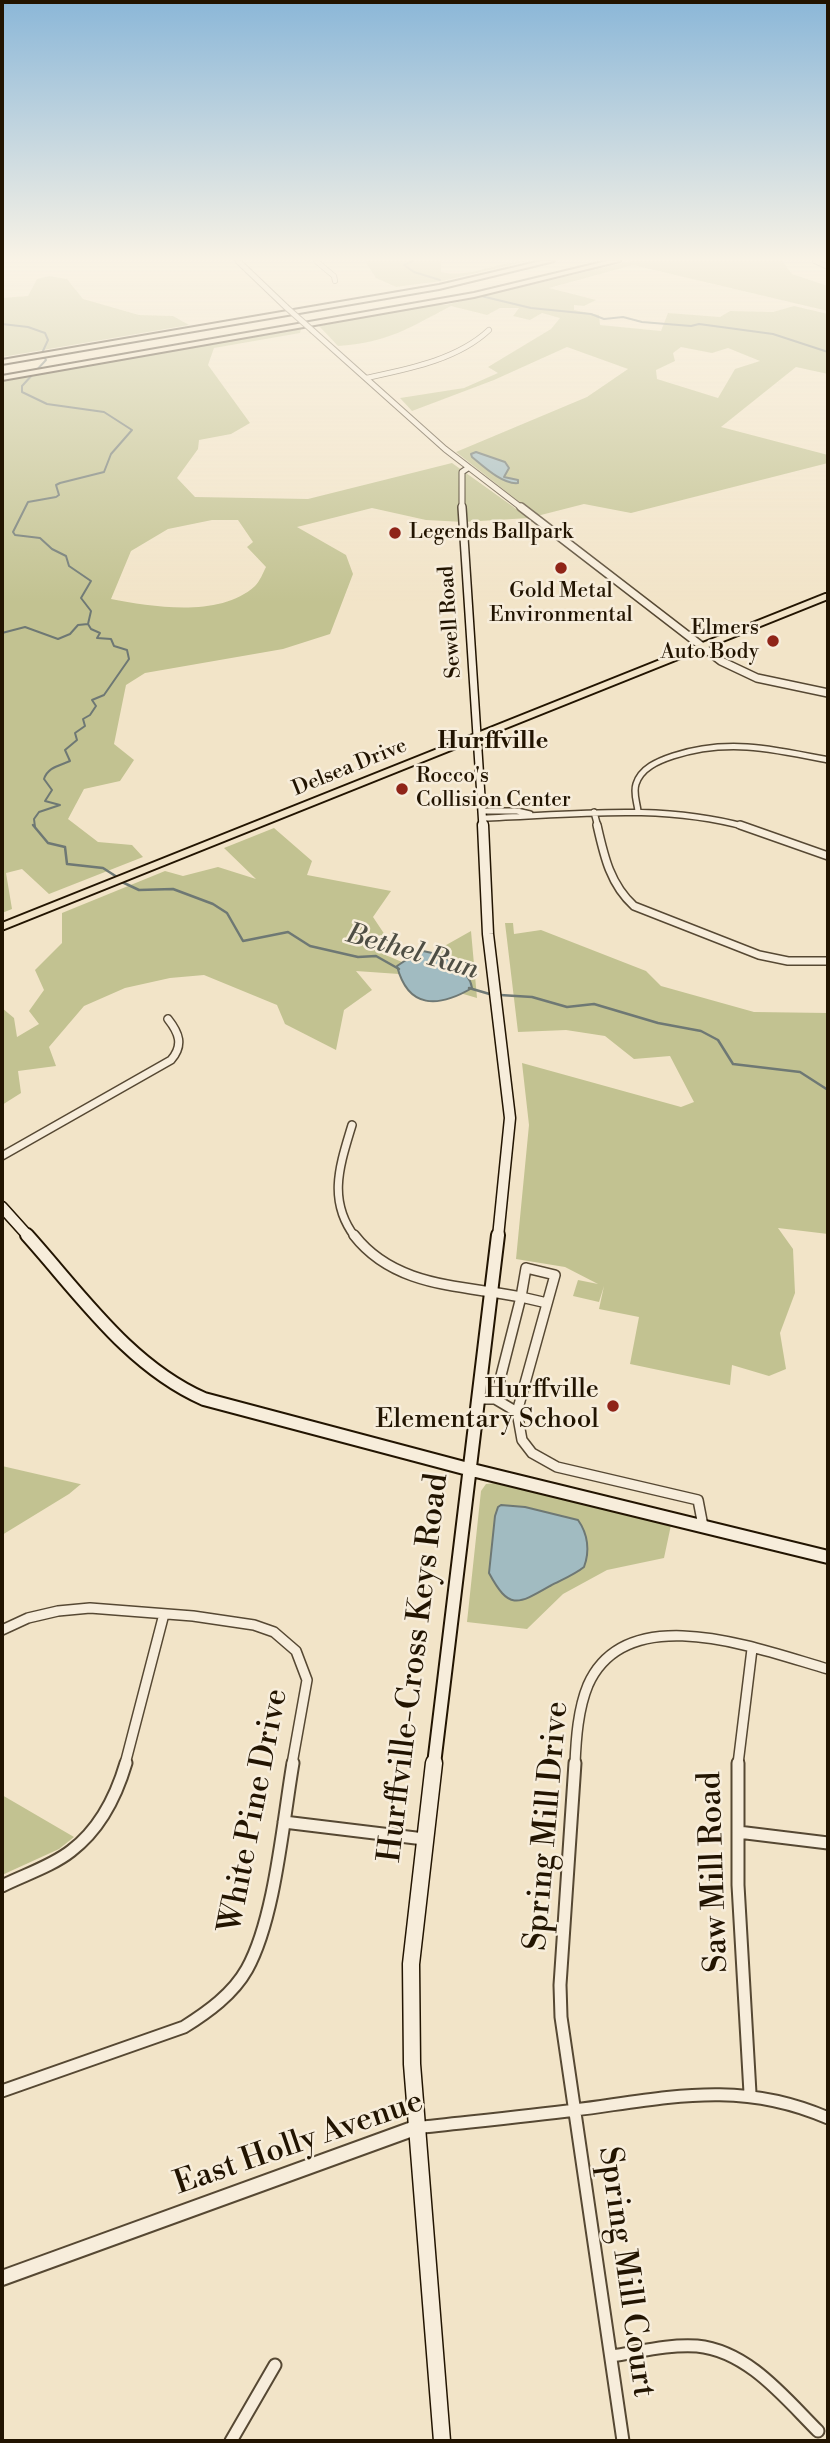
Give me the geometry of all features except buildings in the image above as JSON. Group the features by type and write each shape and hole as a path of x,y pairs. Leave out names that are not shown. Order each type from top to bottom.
{"highway":[{"path":"3,378 20,375"}],"main road":[{"name":"Sewell Road","path":"468,468 462,472 462,523 476,736"},
{"name":"Delsea Drive","path":"2,927 828,596"},
{"name":"Hurffville-Cross Keys Road","path":"442,2441 415,2127 411,1982 424,1839 468,1469 493,1291 510,1118 488,934 483,814 476,736"},
{"path":"2,1207 135,1355 174,1386 215,1403 468,1469 828,1557"}],"street":[{"path":"363,375 468,468 700,646 748,675 828,693"},
{"path":"366,378 381,375"},
{"path":"638,811 635,788 644,772 660,760 701,746 740,743 828,760"},
{"path":"483,814 522,817 530,814 638,811 683,815 766,832 828,856"},
{"path":"594,812 615,884 623,897 634,906 759,956 798,961 828,961"},
{"path":"2,1156 171,1060 180,1048 180,1041 177,1030 167,1019"},
{"path":"352,1125 339,1174 337,1194 342,1215 352,1234 371,1253 413,1278 442,1286 493,1291 547,1303"},
{"path":"495,1399 526,1268 555,1275 517,1412 520,1439 525,1447 539,1458 557,1467 698,1500 703,1526"},
{"path":"478,1399 495,1399 517,1412"},
{"name":"White Pine Drive","path":"2,1630 34,1615 99,1608 263,1628 286,1638 300,1656 306,1672 307,1690 268,1907 257,1948 246,1971 219,2002 184,2027 2,2091"},
{"path":"2,1886 71,1851 104,1816 117,1793 164,1614"},
{"name":"Spring Mill Drive","path":"575,2110 561,2025 560,1985 577,1731 584,1693 604,1661 622,1647 643,1637 668,1633 752,1649 828,1669"},
{"name":"Saw Mill Road","path":"750,2093 738,1885 738,1745 752,1649"},
{"path":"284,1822 424,1839"},
{"path":"738,1832 828,1843"},
{"name":"East Holly Avenue","path":"2,2278 415,2127 680,2096 750,2093 786,2099 828,2118"},
{"name":"Spring Mill Court","path":"575,2110 623,2441"},
{"path":"611,2356 694,2346 723,2353 755,2374 818,2431"},
{"path":"231,2441 275,2365"}],"green space":[{"path":"36,375 215,375 250,423 231,434 199,440 198,449 177,478 195,497 308,499 452,463 529,518 464,522 426,520 372,508 297,527 346,555 353,574 330,634 283,649 145,673 126,685 114,744 134,760 120,781 84,789 68,819 98,842 132,845 143,857 49,894 22,869 6,873 12,909 2,913 2,381","holes":["212,520 238,520 253,542 247,547 266,567 255,586 224,603 186,608 111,599 131,551 168,529"]},
{"path":"493,375 505,375 412,411 400,398 464,388"},
{"path":"619,375 657,375 657,379 718,398 731,375 786,375 721,427 828,455 828,463 631,513 584,504 537,516 456,452 587,397"},
{"path":"274,828 312,861 307,875 391,891 373,917 385,935 376,951 402,962 432,953 471,931 477,998 460,993 428,1002 399,974 356,971 372,990 344,1010 336,1050 285,1024 277,1005 204,975 170,978 125,988 84,1006 49,1047 56,1066 18,1071 21,1093 2,1105 2,1008 14,1018 17,1037 39,1024 29,1011 44,990 35,970 62,943 62,913 165,871 183,876 218,867 256,879 224,848"},
{"path":"505,923 513,923 514,934 541,930 646,971 661,986 754,1012 828,1013 828,1234 778,1228 793,1249 795,1293 780,1333 786,1369 769,1376 732,1365 730,1385 630,1364 639,1317 599,1309 604,1286 599,1302 573,1296 578,1280 598,1284 565,1267 516,1259 529,1125 522,1063 681,1107 694,1102 670,1056 634,1059 605,1036 566,1030 518,1032"},
{"path":"2,1466 81,1484 2,1535"},
{"path":"496,1483 671,1525 664,1558 607,1570 563,1594 527,1629 467,1622 481,1491 486,1484"},
{"path":"2,1795 74,1837 59,1849 2,1875"}],"water":[{"path":"476,452 505,462 509,468 504,477 518,480 518,483 506,481 487,470 472,457 471,454"},
{"path":"423,951 454,963 466,974 472,988 459,995 436,1001 417,997 402,980 397,966"},
{"path":"501,1505 525,1507 578,1520 587,1543 584,1567 529,1597 515,1601 508,1598 489,1573 495,1516"}],"waterway":[{"path":"32,375 22,386 22,392 47,404 104,412 132,430 111,454 104,472 60,483 56,485 59,495 56,497 28,502 13,532 15,535 40,538 52,549 66,556 69,566 91,581 81,598 91,611 88,624"},
{"path":"2,633 25,627 58,639 70,634 78,625 88,624"},
{"name":"Bethel Run","path":"35,827 34,819 39,812 60,805 45,801 52,790 44,779 46,775 54,767 70,761 65,750 77,740 75,733 85,726 83,719 90,715 96,706 92,700 104,695 129,659 127,650 114,646 111,639 97,638 100,633 91,629 88,624"},
{"name":"Bethel Run","path":"33,825 48,843 65,847 67,864 103,868 117,877"},
{"name":"Bethel Run","path":"122,882 139,890 173,889 213,904 227,913 243,941 288,932 310,946 358,957 376,956 399,969"},
{"name":"Bethel Run","path":"469,988 493,995"},
{"name":"Bethel Run","path":"500,995 532,997 567,1007 594,1004 658,1023 701,1031 718,1040 733,1064 800,1072 828,1090"}],"place":[{"name":"Legends Ballpark","path":"395,533"},
{"name":"Gold Metal Environmental","path":"561,568"},
{"name":"Elmers Auto Body","path":"773,641"},
{"name":"Rocco's Collision Center","path":"402,789"},
{"name":"Hurffville Elementary School","path":"613,1406"}],"district":[{"name":"Hurffville","path":"493,742"}]}
